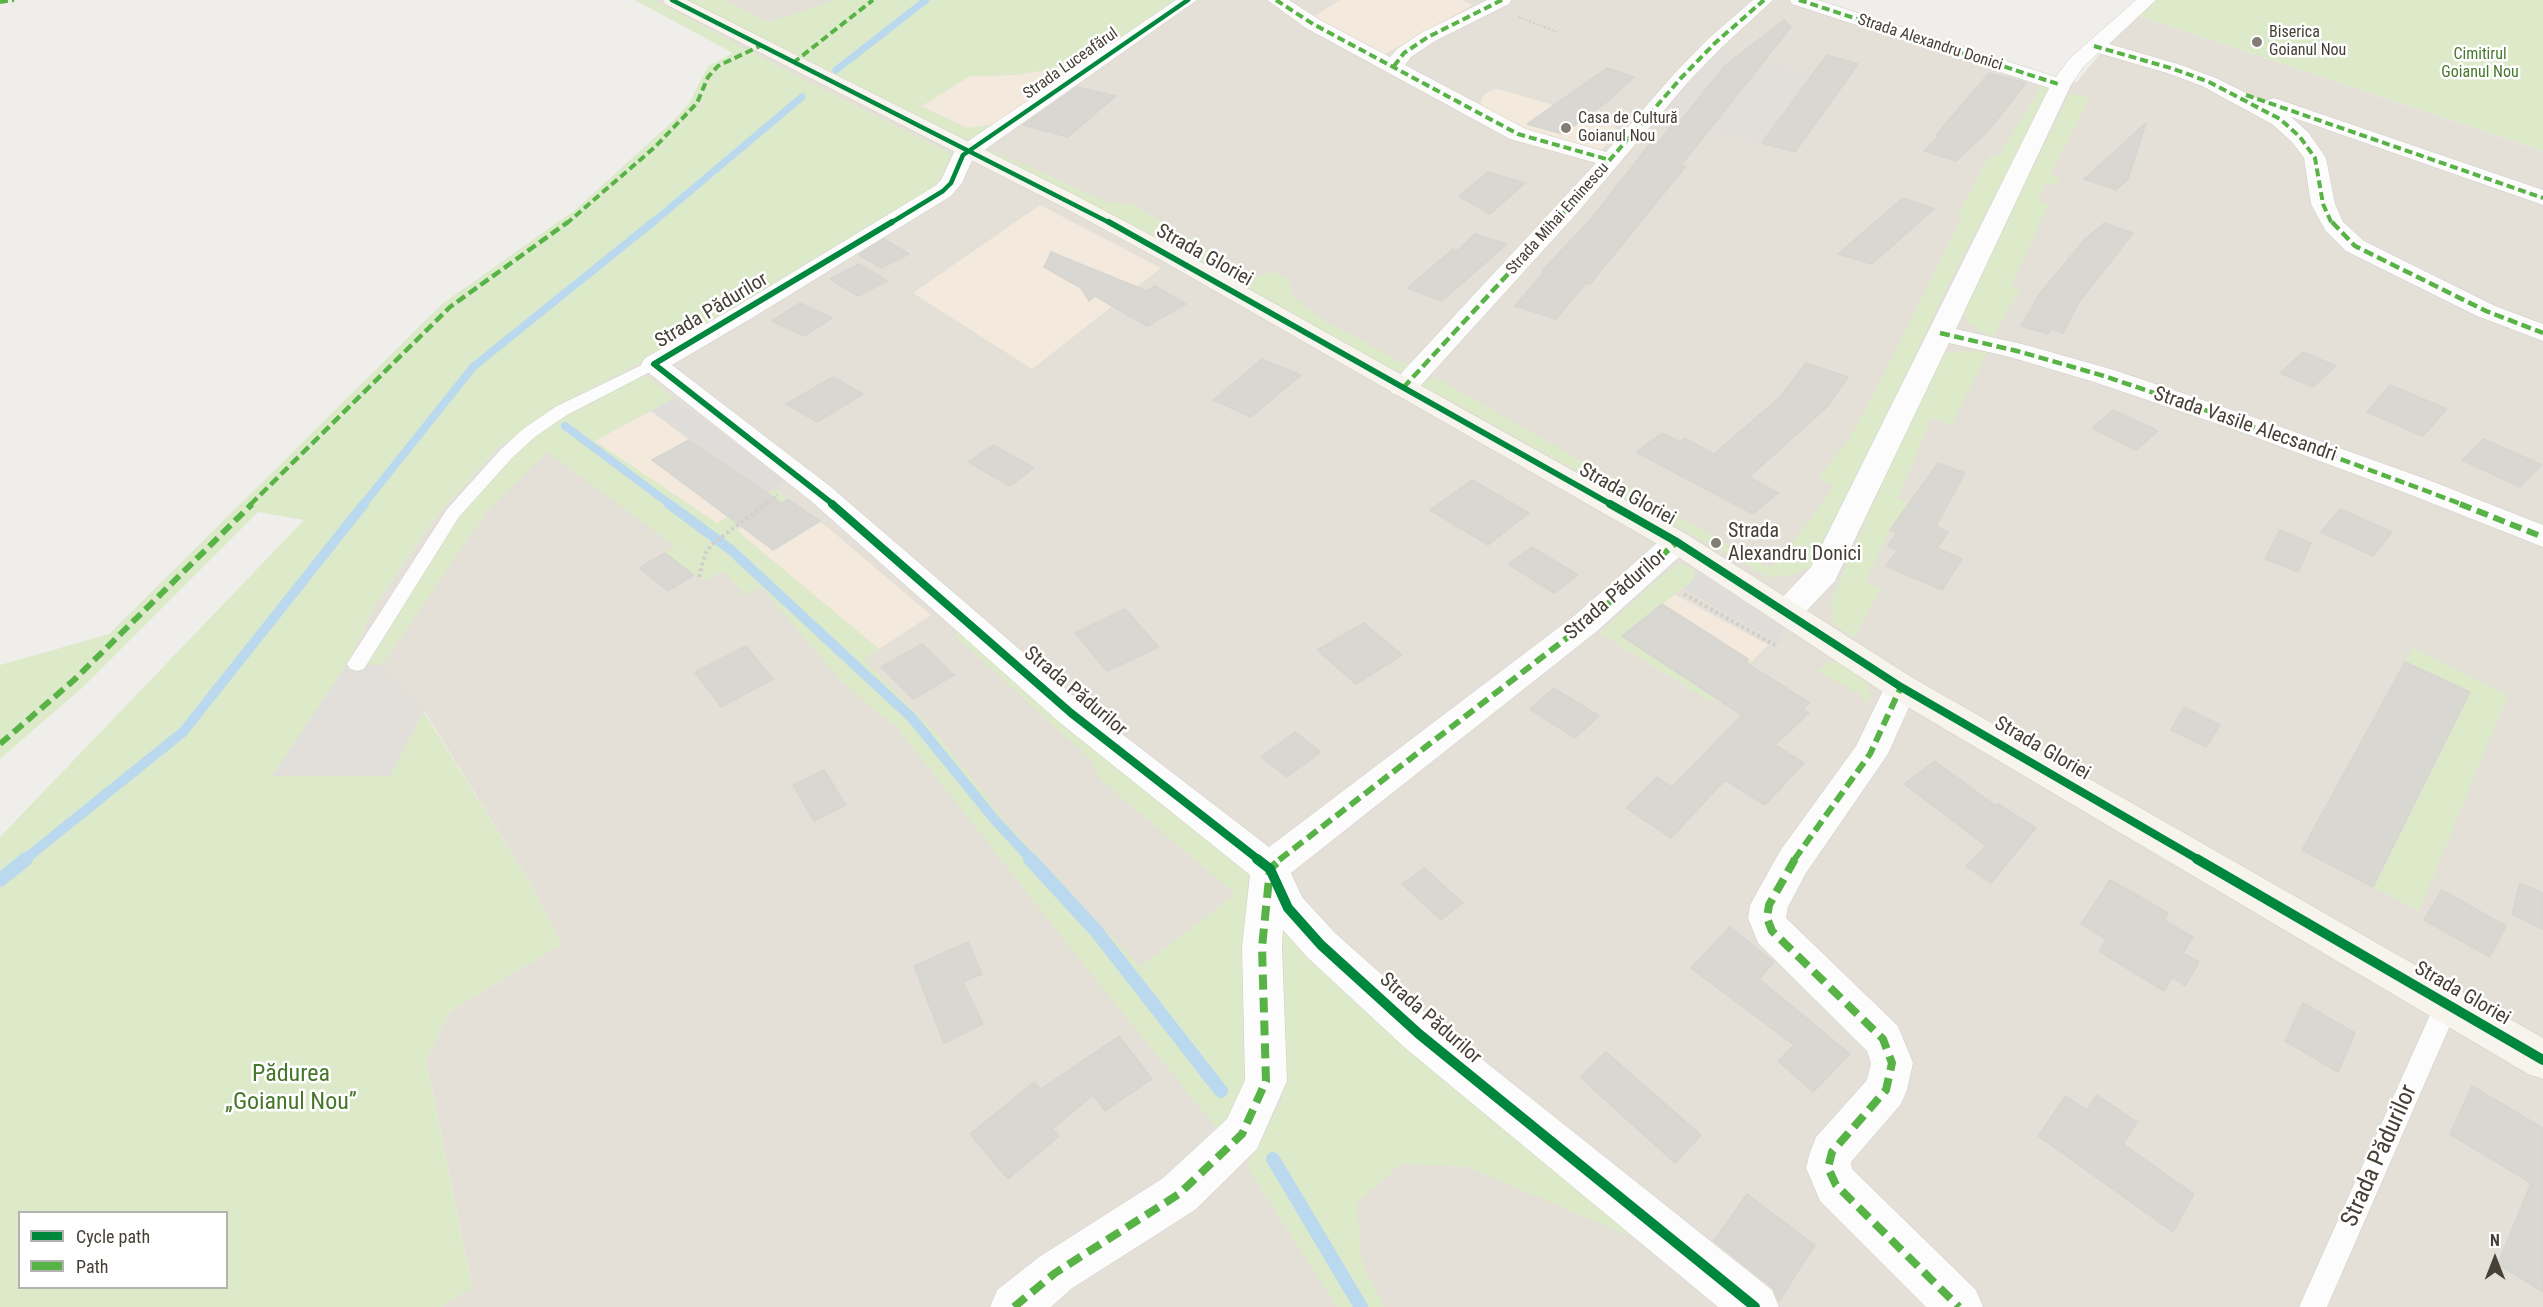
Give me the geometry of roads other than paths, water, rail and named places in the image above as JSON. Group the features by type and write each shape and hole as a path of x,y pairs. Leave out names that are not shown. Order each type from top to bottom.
{"street":[{"name":"Strada Gloriei","path":"672,0 1170,255 1677,542 1901,687 2543,1060"},
{"name":"Strada Luceafărul","path":"969,151 1188,0"},
{"path":"1276,0 1313,24 1518,134 1610,160"},
{"name":"Strada Mihai Eminescu","path":"1403,388 1570,207 1715,43 1764,0"},
{"name":"Strada Alexandru Donici","path":"1799,0 2061,86"},
{"path":"1786,612 1824,573 2061,86 2076,63 2147,0"},
{"path":"1394,66 1404,53 1428,37 1495,3"},
{"path":"2094,46 2174,69 2543,198"},
{"path":"2209,82 2280,119 2300,137 2315,158 2322,204 2333,225 2355,246 2486,311 2543,333"},
{"name":"Strada Pădurilor","path":"969,151 963,155 951,183 943,190 743,313 654,364 821,494 1071,714 1270,869 1288,908 1321,945 1419,1035 1755,1307"},
{"name":"Strada Vasile Alecsandri","path":"1940,333 2017,351 2104,376 2246,424 2416,486 2543,537"},
{"name":"Strada Pădurilor","path":"1270,869 1585,624 1677,542"},
{"path":"1901,687 1870,754 1793,862 1769,905 1767,918 1772,931 1883,1039 1892,1063 1886,1090 1832,1152 1828,1168 1836,1185 1959,1307"},
{"path":"1014,1307 1055,1273 1179,1194 1242,1134 1266,1081 1262,948 1270,869"}],"lane":[{"name":"Strada Pădurilor","path":"357,664 453,513 507,453 529,433 561,411 654,364"},
{"name":"Strada Pădurilor","path":"2313,1307 2447,1005"}],"waterway":[{"path":"836,70 926,0"},
{"path":"651,224 802,97"},
{"path":"363,505 473,367 653,222"},
{"path":"565,426 671,505"},
{"path":"24,860 183,732 364,504"},
{"path":"669,504 731,550 912,718 995,820 1032,860"},
{"path":"0,880 26,859"},
{"path":"1030,859 1097,932 1221,1091"},
{"path":"1273,1159 1361,1307"}],"place":[{"name":"Biserica Goianul Nou","path":"2257,42"},
{"name":"Casa de Cultură Goianul Nou","path":"1566,128"},
{"name":"Strada Alexandru Donici","path":"1716,543"}],"park label":[{"name":"Cimitirul Goianul Nou","path":"2480,64"},
{"name":"Pădurea „Goianul Nou”","path":"291,1089"}]}
